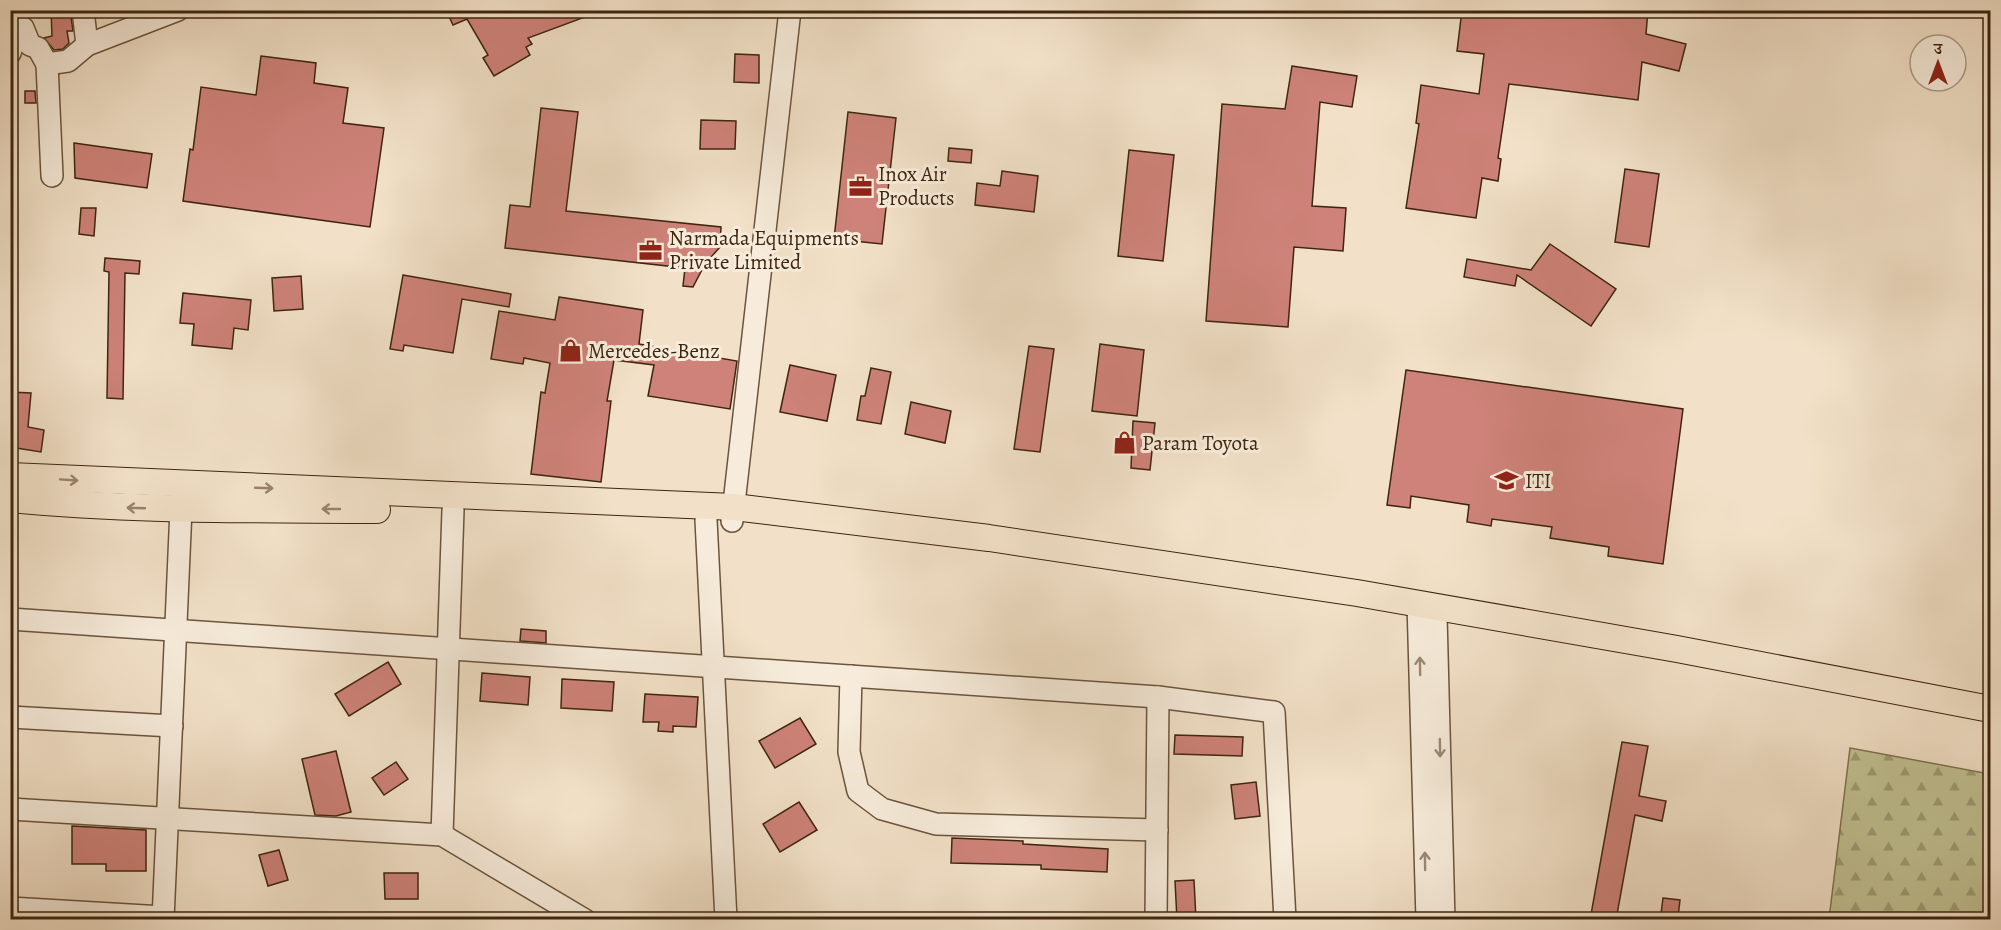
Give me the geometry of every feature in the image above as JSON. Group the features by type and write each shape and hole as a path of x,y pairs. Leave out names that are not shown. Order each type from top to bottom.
{"main road":[{"path":"10,476 733,514 988,547 1428,610 1990,709"},
{"path":"10,499 82,506 181,509 453,510 706,520 733,514"},
{"path":"1428,610 1990,719"}],"street":[{"path":"83,10 87,45"},
{"path":"47,64 68,61 87,45 178,10"},
{"path":"733,514 790,10"},
{"path":"10,53 15,25 25,32 30,45 40,50 47,64 52,176"},
{"path":"10,908 163,918 181,509"},
{"path":"442,835 453,510"},
{"path":"706,520 726,920"},
{"path":"1427,920 1428,610"},
{"path":"1428,610 1444,920"},
{"path":"10,619 1158,697 1274,712 1285,920"},
{"path":"851,676 849,752 858,791 882,809 936,824 1157,830"},
{"path":"1156,920 1158,697"},
{"path":"10,717 172,726"},
{"path":"10,809 442,835 585,920"}],"green space":[{"path":"1850,748 1990,774 1990,919 1829,919"}],"building":[{"path":"51,10 70,10 73,31 67,31 69,43 63,49 54,50 44,38 52,36"},
{"path":"446,10 601,11 528,38 532,44 526,47 530,55 494,76 483,58 488,55 467,19 453,25"},
{"path":"1462,10 1648,10 1646,34 1686,44 1679,71 1642,62 1638,100 1509,84 1498,158 1501,159 1498,181 1482,178 1476,218 1406,208 1419,124 1416,123 1421,85 1479,94 1484,54 1457,51"},
{"path":"735,54 759,55 759,83 734,82"},
{"path":"261,56 316,63 314,83 348,88 343,123 384,128 370,227 183,201 190,149 193,150 201,87 256,95"},
{"path":"1292,66 1357,76 1352,107 1320,102 1312,206 1346,208 1343,251 1294,247 1288,327 1206,321 1222,104 1285,109"},
{"path":"25,91 35,91 36,103 25,103"},
{"path":"541,108 578,112 566,211 721,227 720,247 705,264 693,287 683,286 685,268 505,248 510,205 530,207"},
{"path":"848,112 896,118 882,244 834,239"},
{"path":"701,120 736,121 735,149 700,149"},
{"path":"74,143 152,154 147,188 75,178"},
{"path":"949,148 972,150 971,163 948,161"},
{"path":"1129,150 1174,155 1163,261 1118,256"},
{"path":"1625,169 1659,174 1649,247 1615,242"},
{"path":"1002,171 1038,176 1034,212 975,205 977,183 1000,186"},
{"path":"81,208 96,208 94,236 79,234"},
{"path":"1550,244 1616,289 1591,326 1517,275 1515,286 1464,277 1467,259 1531,270"},
{"path":"105,258 140,261 139,274 125,273 123,399 107,398 109,272 104,271"},
{"path":"403,275 511,294 509,307 462,299 453,353 404,345 403,351 390,349"},
{"path":"301,276 303,309 274,311 272,278"},
{"path":"183,293 251,300 248,330 234,328 232,349 192,345 194,324 180,323"},
{"path":"559,297 643,310 639,344 737,361 730,409 648,396 654,365 614,360 607,401 611,401 601,482 531,474 541,392 545,393 550,363 524,358 523,364 491,359 499,311 555,320"},
{"path":"1100,344 1144,350 1137,416 1092,411"},
{"path":"1029,346 1054,349 1040,452 1014,449"},
{"path":"790,365 836,375 827,421 780,412"},
{"path":"871,368 891,372 881,424 857,420 861,396 865,396"},
{"path":"1406,370 1683,409 1663,564 1608,556 1609,547 1550,538 1552,527 1492,519 1491,526 1467,522 1469,505 1411,496 1410,508 1387,505"},
{"path":"10,392 31,393 28,427 44,430 41,452 10,447"},
{"path":"911,402 951,411 945,443 905,434"},
{"path":"1133,421 1155,423 1150,470 1131,468"},
{"path":"521,629 546,631 546,643 520,641"},
{"path":"388,662 401,684 349,716 335,694"},
{"path":"482,673 530,677 528,705 480,701"},
{"path":"562,679 614,682 612,711 561,708"},
{"path":"645,694 698,697 696,727 673,726 673,732 658,731 659,722 643,722"},
{"path":"800,718 816,744 775,768 759,741"},
{"path":"1175,735 1243,737 1242,756 1174,754"},
{"path":"1622,742 1648,746 1639,796 1666,801 1662,821 1635,815 1616,920 1590,920"},
{"path":"336,751 351,812 336,816 315,815 302,759"},
{"path":"396,762 408,779 384,795 372,778"},
{"path":"1256,782 1260,816 1235,819 1231,785"},
{"path":"799,802 817,830 780,852 763,824"},
{"path":"72,826 146,830 146,871 106,871 106,864 72,864"},
{"path":"952,838 1023,841 1023,844 1108,849 1107,872 1041,869 1041,865 951,863"},
{"path":"279,850 288,880 268,886 259,855"},
{"path":"384,873 418,873 418,899 385,899"},
{"path":"1194,880 1196,920 1177,920 1175,881"},
{"path":"1663,898 1680,900 1678,917 1661,914"}],"place":[{"name":"Inox Air Products","path":"860,186"},
{"name":"Narmada Equipments Private Limited","path":"651,250"},
{"name":"Mercedes-Benz","path":"570,351"},
{"name":"Param Toyota","path":"1124,443"},
{"name":"ITI","path":"1507,481"}]}
